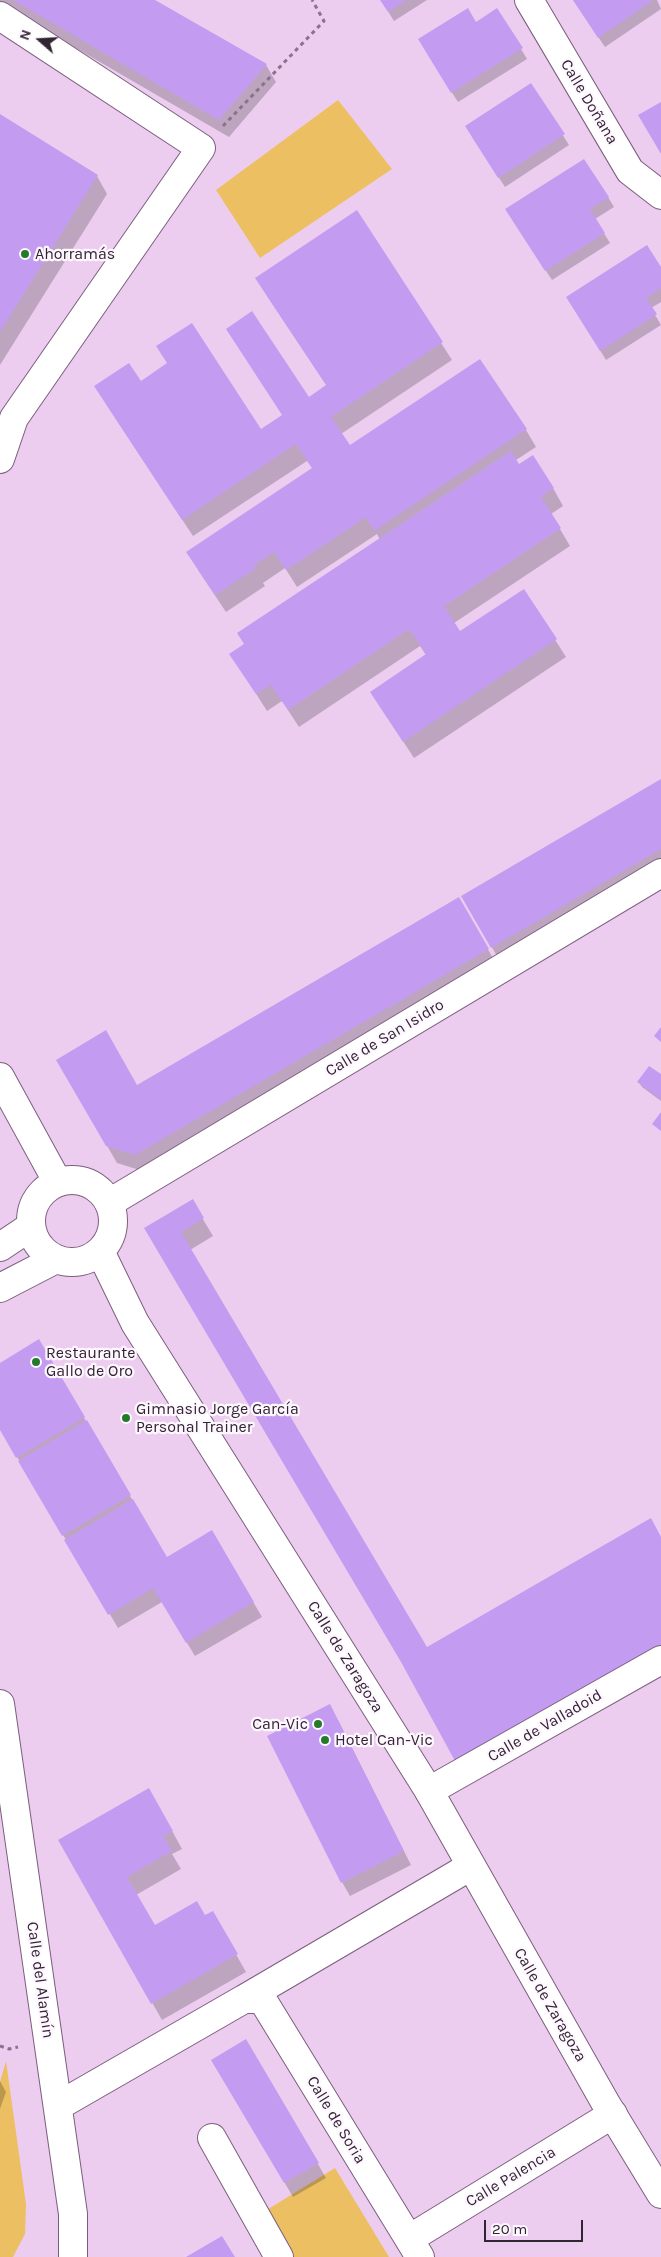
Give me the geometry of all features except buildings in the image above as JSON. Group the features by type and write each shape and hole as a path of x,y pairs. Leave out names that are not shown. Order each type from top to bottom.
{"street":[{"name":"Calle Doñana","path":"529,0 630,171 661,195"},
{"path":"0,16 201,148 14,418 0,459"},
{"name":"Calle de San Isidro","path":"109,1203 661,872"},
{"path":"0,1077 56,1181"},
{"path":"77,1179 96,1187 109,1203 113,1220 110,1237 100,1251 87,1260 72,1262 56,1260 39,1247 30,1227 32,1208 41,1192 56,1181 77,1179"},
{"path":"0,1247 30,1227"},
{"name":"Calle de Zaragoza","path":"100,1251 135,1323 429,1792 613,2114 661,2194"},
{"path":"0,1288 56,1260"},
{"name":"Calle de Valladoid","path":"429,1792 661,1660"},
{"name":"Calle del Alamín","path":"0,1704 73,2214 73,2257"},
{"path":"58,2106 471,1866"},
{"name":"Calle de Soria","path":"244,1999 262,1999 415,2248"},
{"name":"Calle Palencia","path":"415,2248 613,2114"},
{"path":"212,2138 279,2257"}],"path":[{"path":"201,148 324,21 312,0"}],"shaded area":[{"path":"338,100 392,169 260,258 216,190"},
{"path":"6,2061 26,2204 25,2234 13,2257 0,2257 0,2082"},
{"path":"335,2168 389,2257 276,2257 252,2219"}],"place":[{"name":"Ahorramás","path":"25,254"},
{"name":"Restaurante Gallo de Oro","path":"36,1362"},
{"name":"Gimnasio Jorge García Personal Trainer","path":"126,1418"},
{"name":"Can-Vic","path":"318,1724"},
{"name":"Hotel Can-Vic","path":"325,1740"}]}
